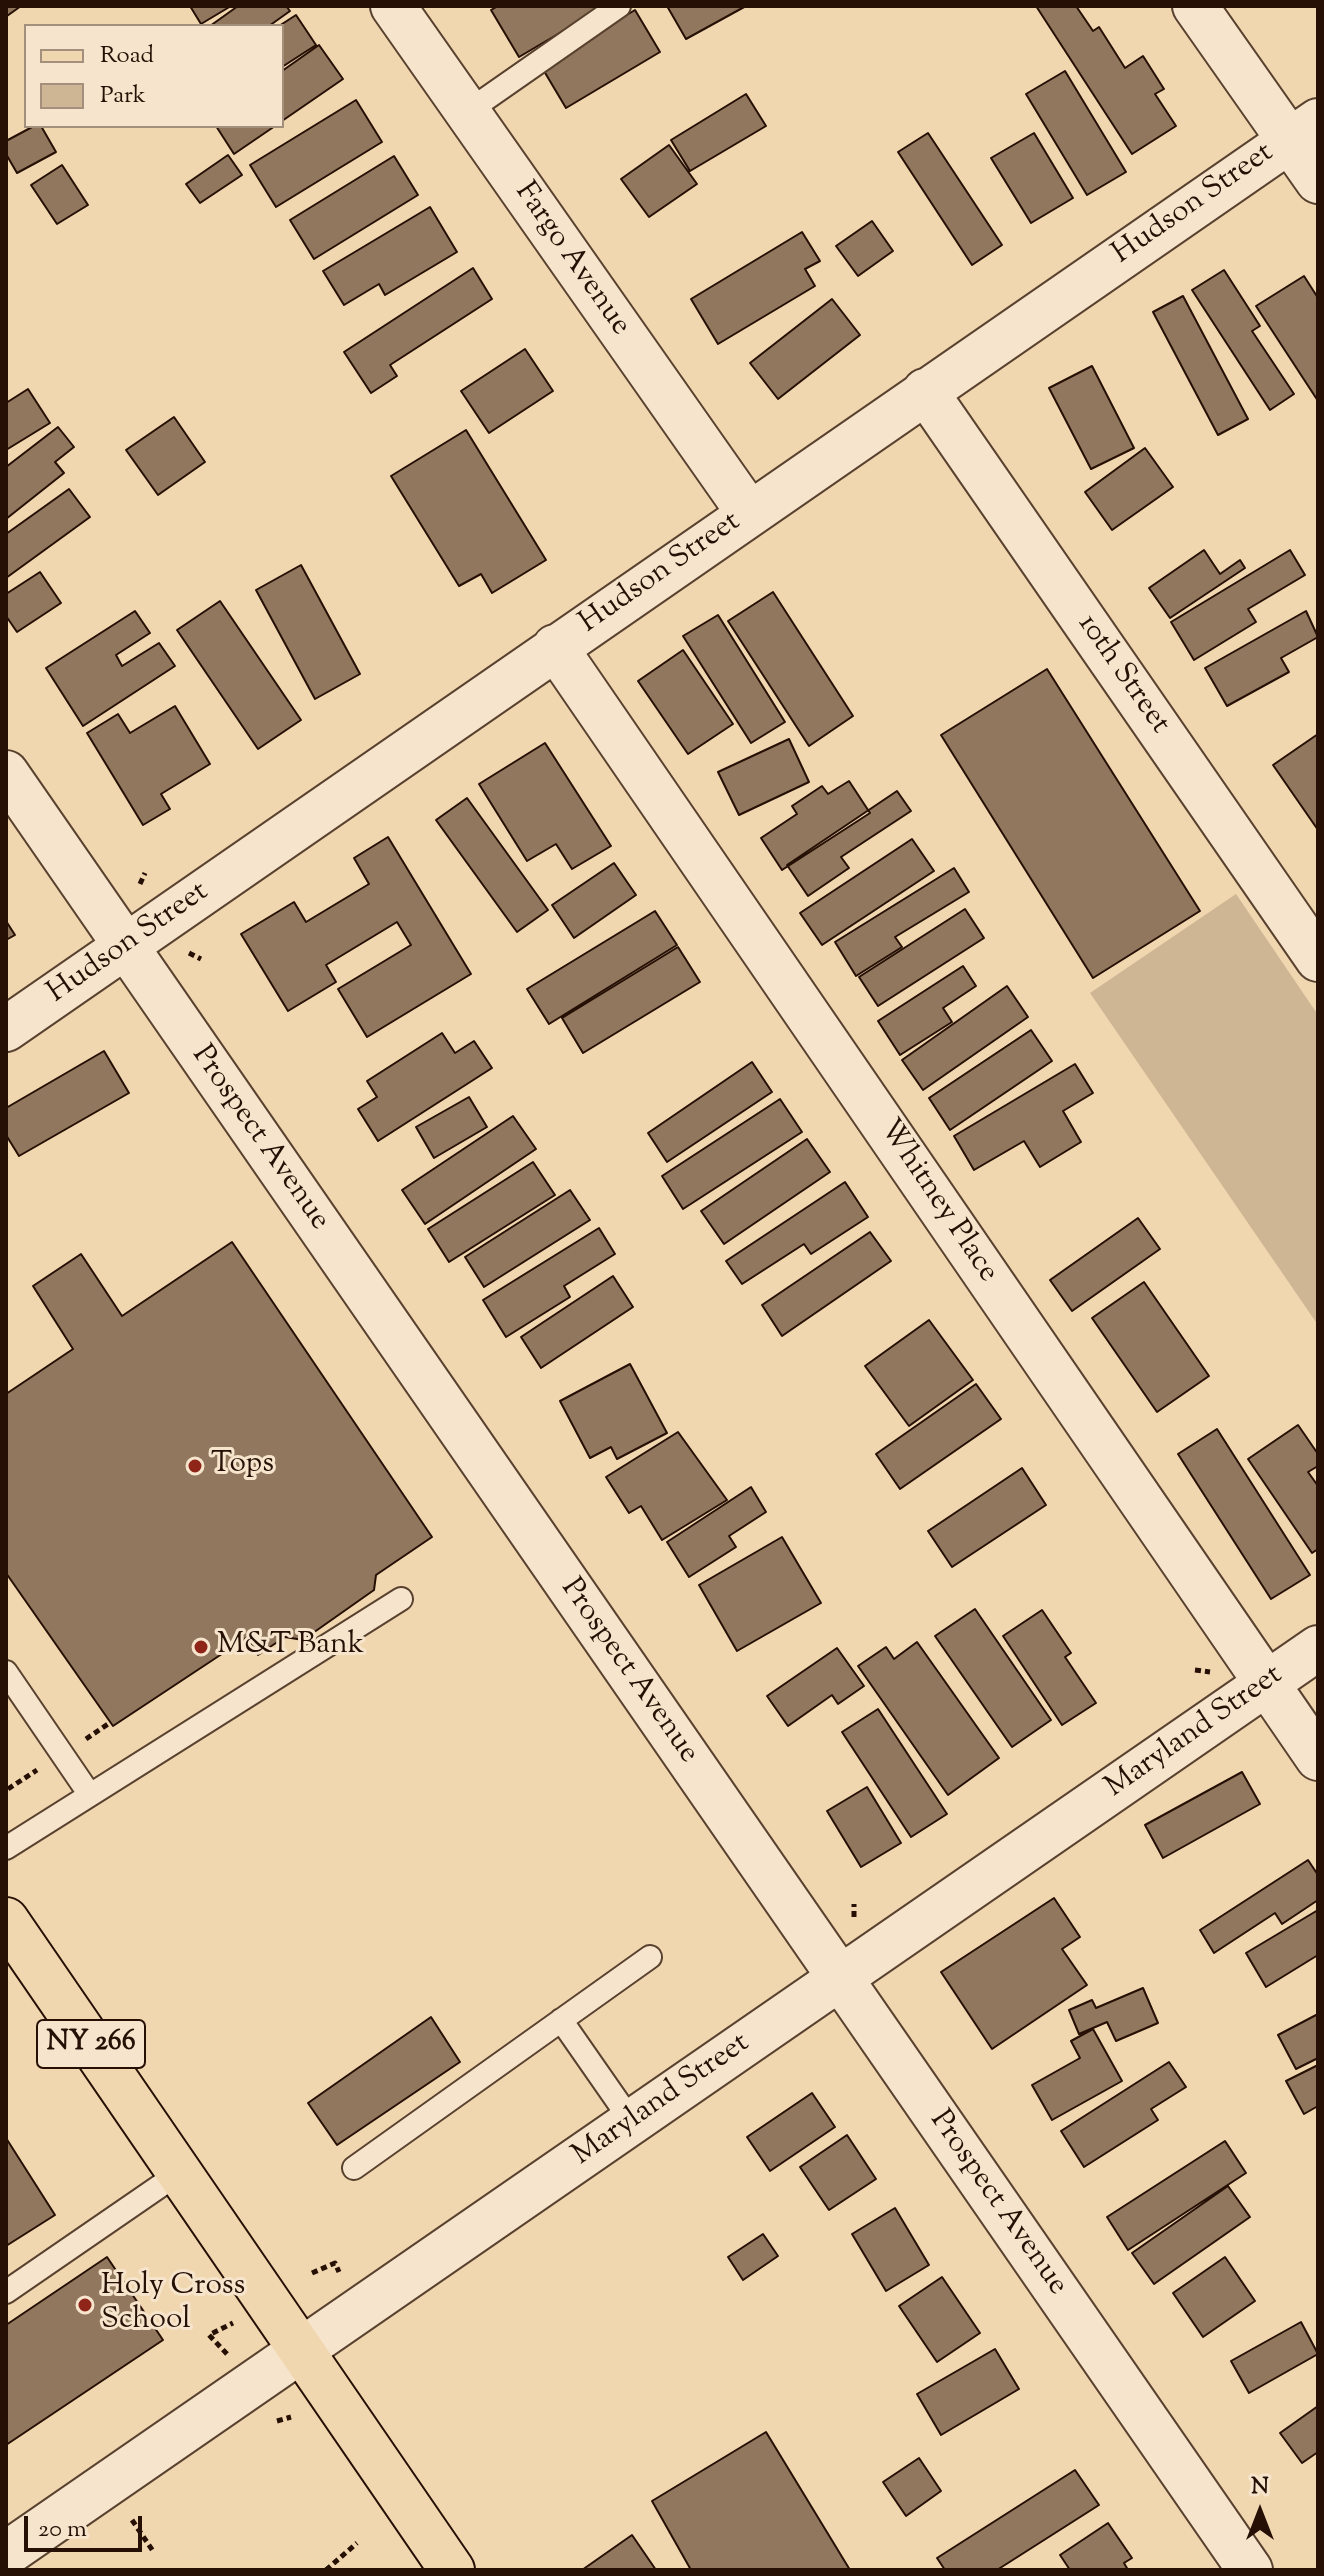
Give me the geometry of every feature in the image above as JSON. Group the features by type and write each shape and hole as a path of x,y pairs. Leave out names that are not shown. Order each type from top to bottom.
{"main road":[{"name":"NY 266","path":"6,1920 452,2570"}],"street":[{"name":"Fargo Avenue","path":"393,6 749,513"},
{"path":"1195,6 1304,130 1318,181"},
{"name":"Hudson Street","path":"6,1029 1304,130"},
{"name":"10th Street","path":"925,391 1318,959"},
{"name":"Whitney Place","path":"555,647 1318,1758"},
{"name":"Prospect Avenue","path":"6,773 1250,2570"},
{"name":"Maryland Street","path":"6,2554 1318,1648"}],"lane":[{"path":"467,112 619,6"},
{"path":"6,1848 401,1599"},
{"path":"6,1672 90,1795"},
{"path":"354,2168 650,1957"},
{"path":"561,2020 632,2122"},
{"path":"6,2292 179,2173"}],"path":[{"path":"140,884 145,873"},
{"path":"189,952 201,959"},
{"path":"81,1741 108,1724"},
{"path":"8,1789 42,1766"},
{"path":"854,1904 854,1917"},
{"path":"312,2273 335,2263"},
{"path":"225,2350 209,2335 233,2323"},
{"path":"273,2422 291,2417"},
{"path":"132,2520 153,2551"},
{"path":"326,2570 357,2543"}],"green space":[{"path":"1236,894 1318,1015 1318,1325 1090,993"}],"building":[{"path":"6,6 21,6 7,16"},
{"path":"190,6 231,6 201,24"},
{"path":"238,6 286,6 290,11 272,24 213,24"},
{"path":"498,6 595,6 597,11 519,57 491,10"},
{"path":"667,6 746,6 686,39"},
{"path":"1036,6 1076,6 1093,31 1099,27 1125,68 1143,56 1164,89 1155,94 1176,126 1132,154"},
{"path":"635,10 660,52 566,108 541,66"},
{"path":"296,15 316,45 284,66 284,24"},
{"path":"319,45 343,79 284,120 284,70"},
{"path":"1065,71 1126,172 1087,195 1026,94"},
{"path":"746,94 766,126 690,171 671,140"},
{"path":"356,100 382,142 276,207 250,165"},
{"path":"30,128 42,128 56,152 17,173 6,154 6,141"},
{"path":"217,128 272,128 234,154"},
{"path":"928,133 1002,245 972,265 898,152"},
{"path":"1034,133 1073,198 1031,223 991,158"},
{"path":"669,145 697,184 649,217 621,179"},
{"path":"228,155 242,175 200,203 186,184"},
{"path":"394,156 418,195 314,259 290,220"},
{"path":"62,165 88,205 57,224 31,185"},
{"path":"430,207 457,252 385,295 379,284 344,305 323,271"},
{"path":"872,221 893,251 858,276 836,246"},
{"path":"802,232 820,261 805,269 815,286 718,344 691,299"},
{"path":"473,268 492,299 390,365 397,376 371,393 344,352"},
{"path":"1224,270 1260,326 1252,331 1294,394 1270,410 1192,290"},
{"path":"1304,276 1318,298 1318,401 1256,306"},
{"path":"1183,296 1248,419 1218,435 1153,312"},
{"path":"832,299 860,335 778,399 750,363"},
{"path":"525,349 553,391 489,433 461,391"},
{"path":"1092,366 1134,448 1091,469 1049,388"},
{"path":"28,389 50,423 6,450 6,403"},
{"path":"174,417 205,462 158,495 126,450"},
{"path":"58,427 74,447 55,462 64,473 6,519 6,467"},
{"path":"466,430 546,560 492,593 481,574 459,586 391,476"},
{"path":"1145,448 1173,487 1112,530 1085,492"},
{"path":"69,489 90,517 6,578 6,534"},
{"path":"1204,550 1220,574 1240,560 1245,568 1170,618 1149,588"},
{"path":"1290,550 1305,575 1248,609 1256,622 1194,660 1171,622"},
{"path":"301,565 360,674 315,699 256,590"},
{"path":"40,572 61,603 17,632 6,616 6,594"},
{"path":"773,592 853,716 809,746 728,621"},
{"path":"220,601 301,720 258,749 177,630"},
{"path":"135,611 150,633 116,655 122,666 159,643 175,666 83,726 46,668"},
{"path":"1306,611 1318,637 1281,658 1289,672 1227,706 1205,668"},
{"path":"718,615 785,722 751,743 683,636"},
{"path":"683,650 733,724 688,754 638,681"},
{"path":"1047,669 1200,911 1093,978 941,735"},
{"path":"175,706 210,764 161,794 170,809 143,825 87,733 118,714 130,733"},
{"path":"1318,734 1318,830 1273,765"},
{"path":"789,739 809,782 739,815 718,772"},
{"path":"545,743 611,846 572,869 556,844 527,861 479,784"},
{"path":"849,781 870,813 782,870 761,838 797,814 792,806 822,786 828,794"},
{"path":"897,791 911,811 841,857 849,868 808,896 787,865"},
{"path":"467,798 548,910 517,932 436,820"},
{"path":"388,837 471,974 367,1037 338,989 411,945 397,922 326,965 336,982 288,1011 241,934 294,902 306,922 369,884 354,858"},
{"path":"912,839 934,871 822,945 800,913"},
{"path":"614,863 636,895 574,938 552,905"},
{"path":"954,868 969,892 895,937 902,947 856,976 835,942"},
{"path":"965,909 984,938 878,1006 859,977"},
{"path":"655,911 677,945 549,1024 527,989"},
{"path":"6,921 15,935 6,940"},
{"path":"678,947 700,982 583,1053 562,1018"},
{"path":"963,966 976,986 943,1008 952,1022 900,1055 878,1021"},
{"path":"1007,986 1028,1017 923,1090 902,1060"},
{"path":"1031,1030 1052,1061 950,1130 929,1098"},
{"path":"442,1033 455,1053 474,1041 492,1068 378,1141 358,1109 377,1097 367,1081"},
{"path":"104,1051 129,1093 19,1156 6,1135 6,1108"},
{"path":"752,1062 772,1092 667,1162 648,1133"},
{"path":"1075,1064 1093,1093 1063,1111 1081,1142 1040,1167 1024,1141 974,1170 954,1136"},
{"path":"469,1097 487,1127 434,1158 416,1127"},
{"path":"780,1099 802,1132 683,1209 662,1176"},
{"path":"513,1116 536,1149 425,1224 402,1190"},
{"path":"807,1139 830,1172 724,1244 701,1211"},
{"path":"533,1162 555,1195 449,1262 428,1229"},
{"path":"845,1182 868,1217 811,1254 804,1244 742,1284 726,1261"},
{"path":"570,1190 590,1220 484,1287 465,1257"},
{"path":"1138,1218 1160,1249 1072,1311 1050,1280"},
{"path":"599,1228 615,1254 564,1286 570,1297 506,1337 483,1300"},
{"path":"870,1232 891,1261 782,1336 762,1305"},
{"name":"Tops","path":"232,1242 432,1537 376,1575 374,1590 303,1640 285,1637 258,1655 246,1638 113,1726 6,1573 6,1394 73,1349 33,1286 81,1254 122,1316"},
{"path":"613,1276 633,1307 541,1368 521,1337"},
{"path":"1144,1282 1209,1376 1157,1412 1092,1318"},
{"path":"929,1320 973,1380 909,1426 865,1366"},
{"path":"630,1364 667,1433 617,1459 611,1447 590,1458 560,1401"},
{"path":"976,1384 1001,1419 900,1489 876,1454"},
{"path":"1298,1425 1318,1454 1318,1466 1308,1472 1318,1486 1318,1549 1312,1553 1248,1459"},
{"path":"1217,1429 1310,1575 1271,1599 1178,1454"},
{"path":"678,1432 727,1500 662,1540 641,1506 629,1513 606,1477"},
{"path":"1022,1468 1046,1505 952,1567 928,1531"},
{"path":"751,1487 766,1512 729,1536 736,1547 689,1577 667,1542"},
{"path":"782,1537 821,1603 737,1651 699,1585"},
{"path":"975,1609 1051,1720 1012,1747 935,1636"},
{"path":"1042,1610 1071,1653 1065,1657 1096,1703 1062,1725 1003,1636"},
{"path":"917,1642 999,1758 948,1795 858,1666 886,1647 894,1659"},
{"path":"837,1648 864,1686 838,1704 832,1695 788,1726 767,1696"},
{"path":"878,1709 947,1814 911,1837 842,1732"},
{"path":"1242,1772 1260,1804 1163,1858 1145,1825"},
{"path":"867,1787 901,1843 861,1867 827,1811"},
{"path":"1308,1860 1318,1875 1318,1900 1282,1924 1275,1913 1214,1953 1200,1930"},
{"path":"1054,1898 1080,1937 1062,1949 1087,1985 992,2049 941,1972"},
{"path":"1318,1910 1318,1955 1266,1987 1246,1953"},
{"path":"1143,1988 1158,2023 1116,2041 1107,2022 1079,2034 1069,2010 1092,2000 1096,2008"},
{"path":"1318,2014 1318,2058 1296,2069 1278,2035"},
{"path":"431,2017 460,2062 337,2145 308,2103"},
{"path":"1093,2029 1122,2081 1052,2120 1032,2085 1080,2058 1071,2041"},
{"path":"1169,2062 1186,2087 1151,2109 1158,2120 1084,2167 1061,2131"},
{"path":"1318,2065 1318,2106 1304,2114 1286,2081"},
{"path":"812,2093 835,2127 770,2171 747,2137"},
{"path":"847,2135 876,2179 829,2210 800,2167"},
{"path":"6,2138 55,2215 6,2246"},
{"path":"1225,2141 1246,2173 1128,2250 1107,2217"},
{"path":"1228,2186 1250,2217 1154,2284 1132,2253"},
{"path":"895,2208 929,2265 886,2291 852,2234"},
{"path":"763,2234 778,2256 743,2280 728,2257"},
{"path":"107,2257 163,2340 6,2445 6,2325"},
{"path":"1225,2257 1255,2301 1203,2337 1173,2293"},
{"path":"942,2277 980,2333 937,2362 899,2306"},
{"path":"1301,2322 1318,2354 1249,2393 1231,2361"},
{"path":"995,2349 1019,2389 941,2435 917,2394"},
{"path":"1318,2406 1318,2452 1302,2463 1280,2433"},
{"path":"766,2432 850,2570 691,2570 652,2501"},
{"path":"919,2458 941,2491 906,2516 883,2482"},
{"path":"1075,2470 1099,2505 997,2570 945,2570 937,2558"},
{"path":"1108,2523 1132,2558 1124,2563 1128,2570 1070,2570 1060,2555"},
{"path":"632,2535 656,2570 582,2570"}],"place":[{"name":"Tops","path":"195,1466"},
{"name":"M&T Bank","path":"201,1647"},
{"name":"Holy Cross School","path":"85,2305"}]}
